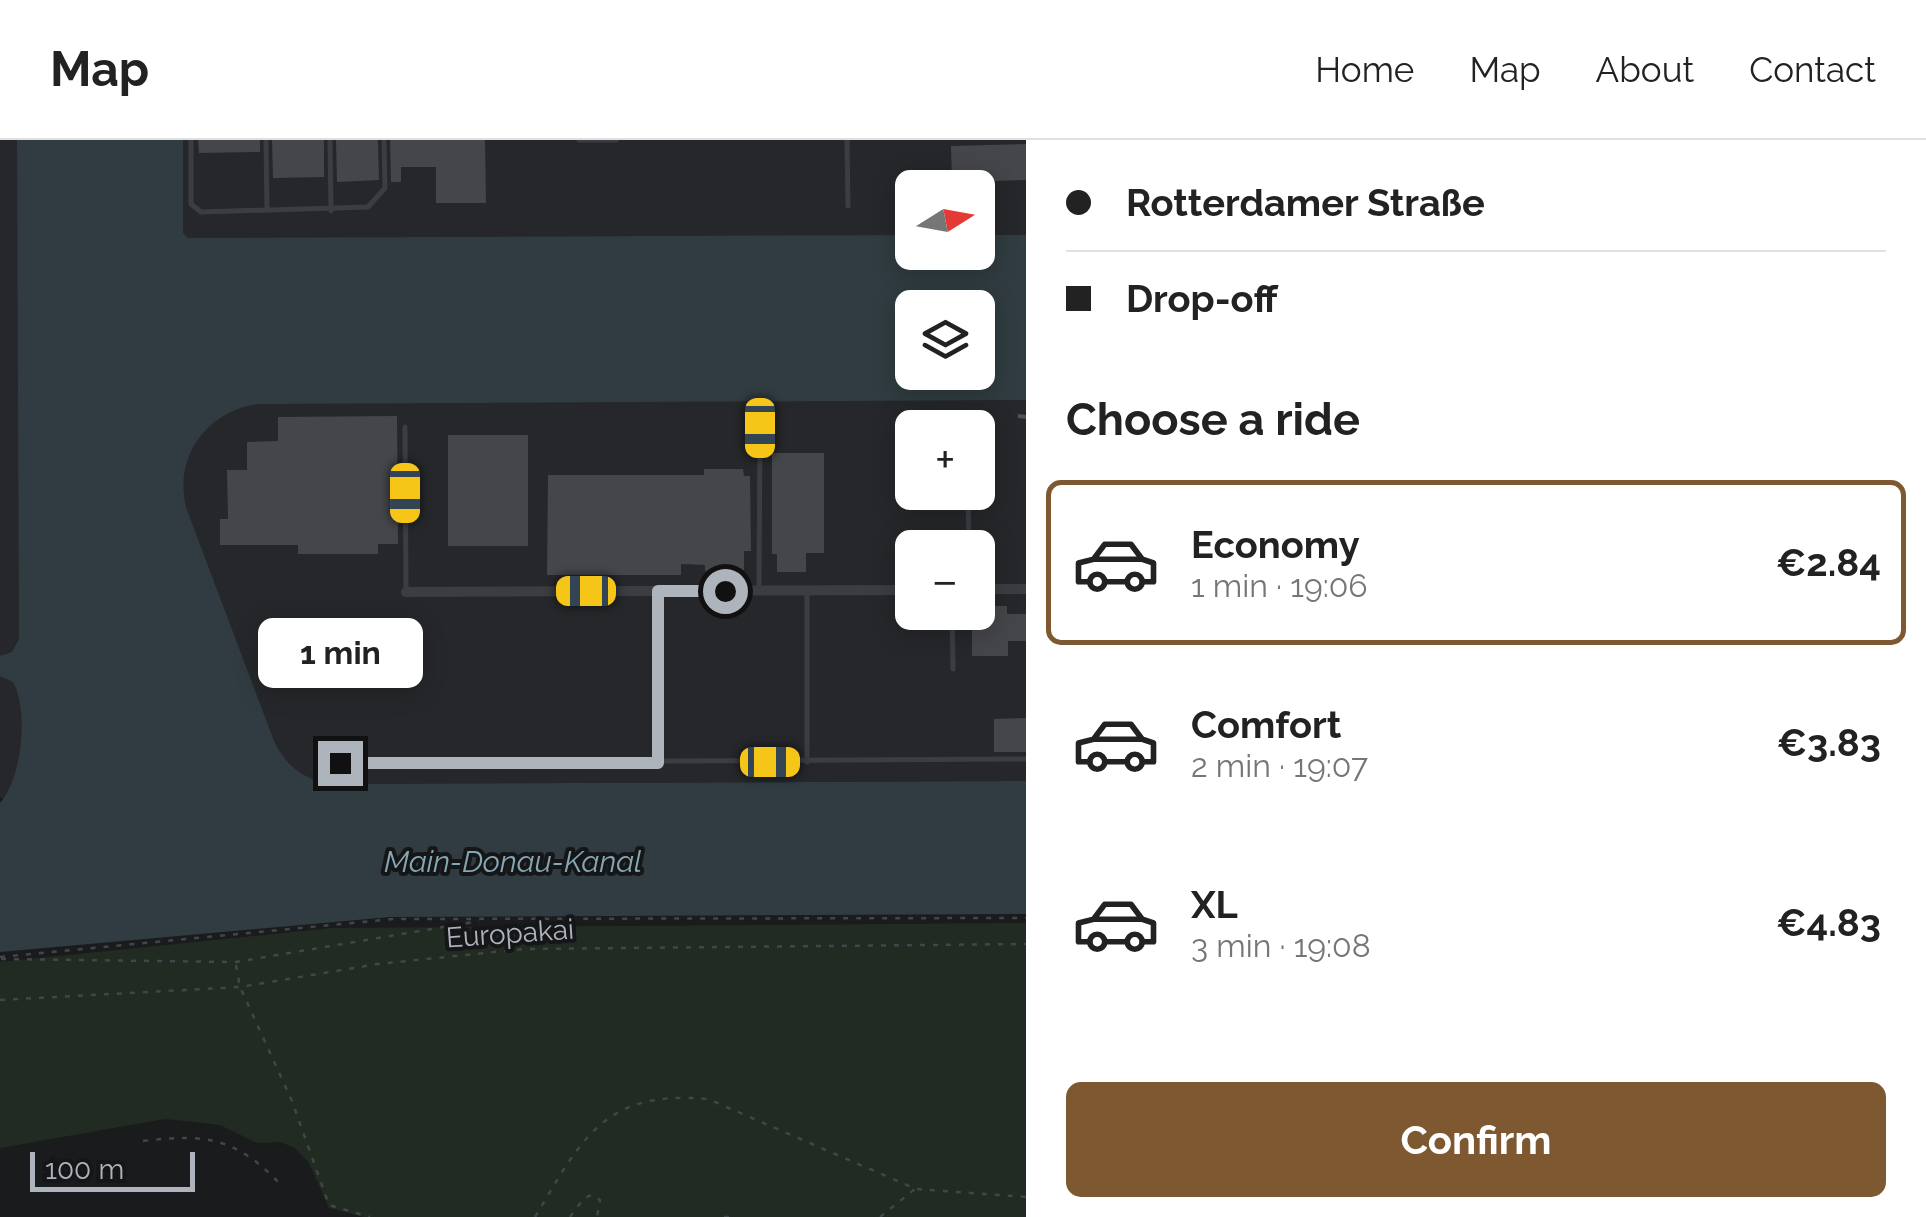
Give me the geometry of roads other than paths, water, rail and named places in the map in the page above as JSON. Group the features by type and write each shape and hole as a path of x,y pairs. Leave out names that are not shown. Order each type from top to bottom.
{"street":[{"path":"995,590 1026,589"},
{"path":"406,592 895,590"}],"lane":[{"path":"190,140 191,204 201,212 368,207 385,188 384,140"},
{"path":"266,140 267,210"},
{"path":"330,140 332,211"},
{"path":"579,140 616,140"},
{"path":"847,140 848,206"},
{"path":"405,427 406,592"},
{"path":"758,591 760,428"},
{"path":"658,591 658,763"},
{"path":"807,762 808,591"},
{"path":"952,630 953,669"},
{"path":"340,763 1026,759"}],"water":[{"name":"Main-Donau-Kanal","path":"17,140 183,140 183,233 188,238 895,235 895,270 995,270 995,235 1026,235 1026,400 258,404 223,416 197,440 184,473 184,491 187,510 274,741 289,764 311,779 329,784 1026,781 1026,914 390,917 0,952 0,803 14,778 22,726 13,682 0,676 0,656 12,652 19,639"}],"railway":[{"path":"1018,416 1026,417"}]}
